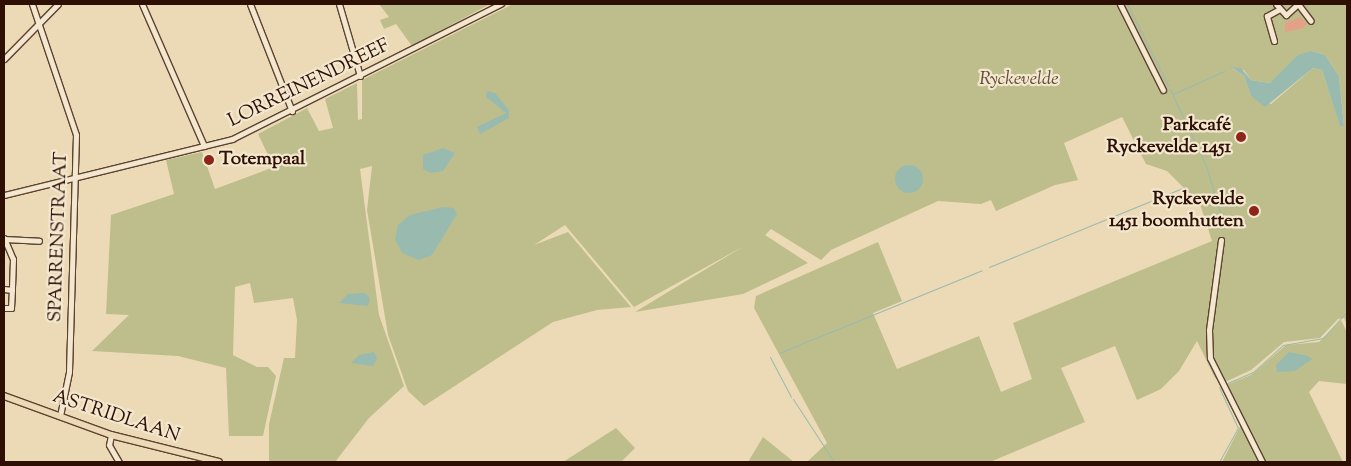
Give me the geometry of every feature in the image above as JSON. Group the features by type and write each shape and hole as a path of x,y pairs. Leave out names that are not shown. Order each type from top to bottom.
{"main road":[{"name":"ASTRIDLAAN","path":"4,396 111,435 219,462"}],"street":[{"name":"SPARRENSTRAAT","path":"32,4 76,136 78,178 70,372 60,416"},
{"path":"4,58 58,4"},
{"path":"142,4 204,146"},
{"path":"250,4 292,111"},
{"path":"339,4 360,76"},
{"name":"LORREINENDREEF","path":"4,195 232,139 292,111 501,4"},
{"path":"1120,4 1162,90"},
{"path":"1274,41 1267,16 1277,7 1290,14 1298,4 1311,21"},
{"path":"4,308 11,308 13,259 4,239 39,241"},
{"path":"1221,240 1209,330 1210,358 1262,462"},
{"path":"4,289 12,290"},
{"path":"111,435 109,444 119,462"}],"green space":[{"path":"379,4 490,4 412,46 396,24 384,29 380,20 389,17"},
{"name":"Ryckevelde","path":"513,4 1275,4 1275,14 1278,4 1347,4 1347,325 1344,318 1338,319 1320,338 1284,342 1251,370 1223,383 1215,378 1197,341 1179,371 1161,389 1137,400 1115,346 1061,368 1085,422 990,462 807,462 827,443 754,308 756,296 878,242 902,301 873,313 897,369 979,336 1001,392 1032,379 1013,323 1212,241 1200,204 1167,171 1146,164 1122,117 1064,143 1078,180 1055,185 996,211 991,200 981,204 938,201 831,250 821,260 771,229 765,235 808,263 743,294 635,312 744,246 634,307 565,225 534,245 568,232 631,307 597,310 553,322 424,406 408,391 388,335 367,210 372,166 360,169 379,315 404,386 369,418 335,462 269,462 269,424 284,358 295,358 297,320 293,298 254,303 250,283 235,287 233,355 257,367 268,367 276,376 263,436 229,436 226,368 178,356 92,351 129,315 106,314 111,215 174,194 166,160 202,152 215,189 274,167 258,134 307,108 319,131 333,128 325,99 357,83 358,120 362,119 362,80","holes":["1312,51 1325,55 1339,76 1344,126 1340,125 1322,70 1313,68 1271,104 1251,96 1244,76 1232,68 1244,70 1251,80 1270,83"]},
{"path":"1341,320 1347,332 1347,384 1319,381 1309,392 1343,462 1222,462 1242,423 1226,385 1251,375 1286,345 1319,342"},
{"path":"616,428 635,448 621,462 563,462"},
{"path":"763,437 794,462 748,462"}],"water":[{"path":"1312,51 1325,55 1339,76 1344,126 1340,126 1322,70 1313,68 1265,107 1251,96 1244,76 1231,67 1241,68 1251,80 1270,83 1298,55"},
{"path":"487,91 495,93 509,110 509,118 480,134 477,127 506,113 486,97"},
{"path":"443,148 455,153 443,171 431,173 423,169 423,155"},
{"path":"909,165 919,169 923,179 919,189 909,193 899,189 895,179 899,169"},
{"path":"443,207 454,208 457,214 432,255 419,260 402,253 395,239 398,225 410,215"},
{"path":"365,293 370,298 368,306 339,303 348,294"},
{"path":"374,352 377,358 373,366 351,363 359,355"},
{"path":"1289,352 1308,356 1312,359 1295,371 1277,372 1276,365"}],"building":[{"path":"1300,17 1307,23 1303,28 1285,32 1285,23"}],"waterway":[{"path":"1127,4 1168,85"},
{"path":"1173,94 1224,71"},
{"path":"1170,89 1206,166 1224,225"},
{"path":"989,267 1183,188"},
{"path":"779,353 982,270"},
{"path":"1225,384 1253,372 1283,345 1323,338 1347,311"},
{"path":"770,357 791,397"},
{"path":"1219,387 1238,428 1219,462"},
{"path":"793,399 834,462"}],"place":[{"name":"Parkcafé Ryckevelde 1451","path":"1241,137"},
{"name":"Totempaal","path":"209,160"},
{"name":"Ryckevelde 1451 boomhutten","path":"1254,211"}]}
